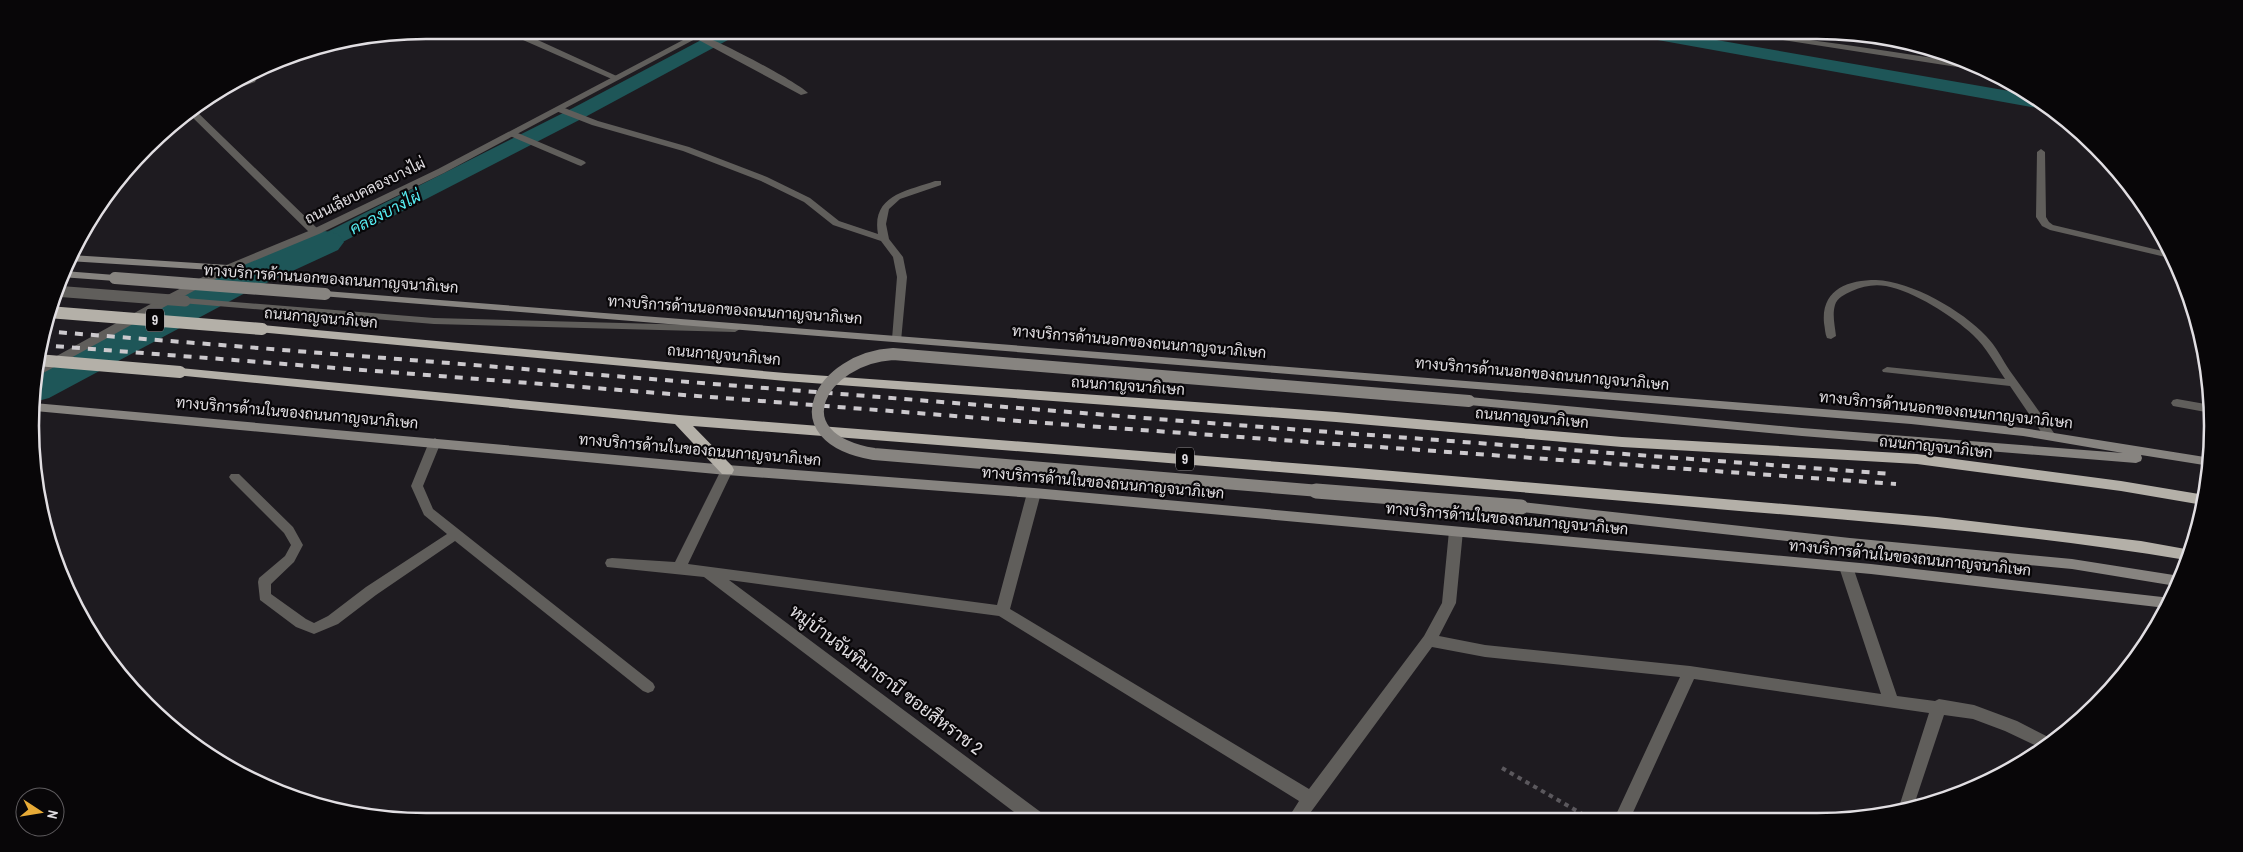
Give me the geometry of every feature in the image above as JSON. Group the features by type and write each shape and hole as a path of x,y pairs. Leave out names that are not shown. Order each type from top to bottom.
{"highway":[{"name":"ถนนกาญจนาภิเษก","path":"56,313 262,329 785,377 1346,418 1622,442 1917,459 2121,486 2197,499"},
{"name":"9","path":"44,361 679,420 1357,473 1927,522 2141,547 2183,554"},
{"path":"679,420 727,470"}],"main road":[{"path":"77,258 228,268"},
{"name":"ทางบริการด้านนอกของถนนกาญจนาภิเษก","path":"70,275 1911,420 2050,436 2202,462"},
{"path":"2172,580 2072,564 1850,543 1521,507 899,458 862,453 833,441 820,426 817,416 819,399 824,389 840,374 858,363 889,354 920,355 1468,401 1802,432 2202,462"},
{"name":"ทางบริการด้านในของถนนกาญจนาภิเษก","path":"40,407 108,412 727,470 1034,493 1456,531 1846,567 2161,602"}],"street":[{"path":"528,39 617,78"},
{"name":"ถนนเลียบคลองบางไผ่","path":"43,368 160,302 228,268 316,232 517,135 563,111 617,78 693,39"},
{"path":"710,39 804,93"},
{"path":"1782,39 1872,50 1956,65"},
{"path":"195,115 316,232"},
{"path":"517,135 546,146 581,163"},
{"path":"679,568 727,470"},
{"path":"1002,611 1034,493"},
{"path":"1301,813 1429,640 1449,603 1456,531"},
{"path":"612,563 679,568 1002,611 1311,799"},
{"path":"1846,567 1891,702"},
{"name":"หมู่บ้านจันทิมาธานี ซอยสีหราช 2","path":"708,572 1031,813"},
{"path":"1429,640 1485,650 1690,672 1891,702 1939,706 1974,712 2012,726 2042,741"},
{"path":"1625,813 1690,672"},
{"path":"1907,803 1939,706"}],"lane":[{"path":"563,111 686,149 764,179 807,200 836,223 884,239"},
{"path":"2041,152 2041,216 2045,224 2050,227 2163,253"},
{"path":"897,339 902,277 898,256 884,239 881,224 885,208 897,197 938,183"},
{"path":"1831,336 1828,306 1835,296 1855,286 1868,283 1888,284 1910,292 1969,326 1984,340 2050,436"},
{"path":"63,292 434,321 782,330"},
{"path":"1887,370 2013,383"},
{"path":"2177,403 2203,408"},
{"path":"435,442 417,486 428,512 648,687"},
{"path":"234,477 289,530 296,546 290,559 264,582 265,596 300,623 314,629 333,620 371,591 456,534"}],"path":[{"path":"1502,768 1581,813"}],"waterway":[{"name":"คลองบางไผ่","path":"325,242 580,112 716,39"},
{"path":"1681,39 2025,100"},
{"name":"คลองบางไผ่","path":"41,384 233,284 325,242"}],"railway":[{"path":"51,332 1183,421 1892,474"},
{"path":"47,346 1058,424 1896,484"}]}
